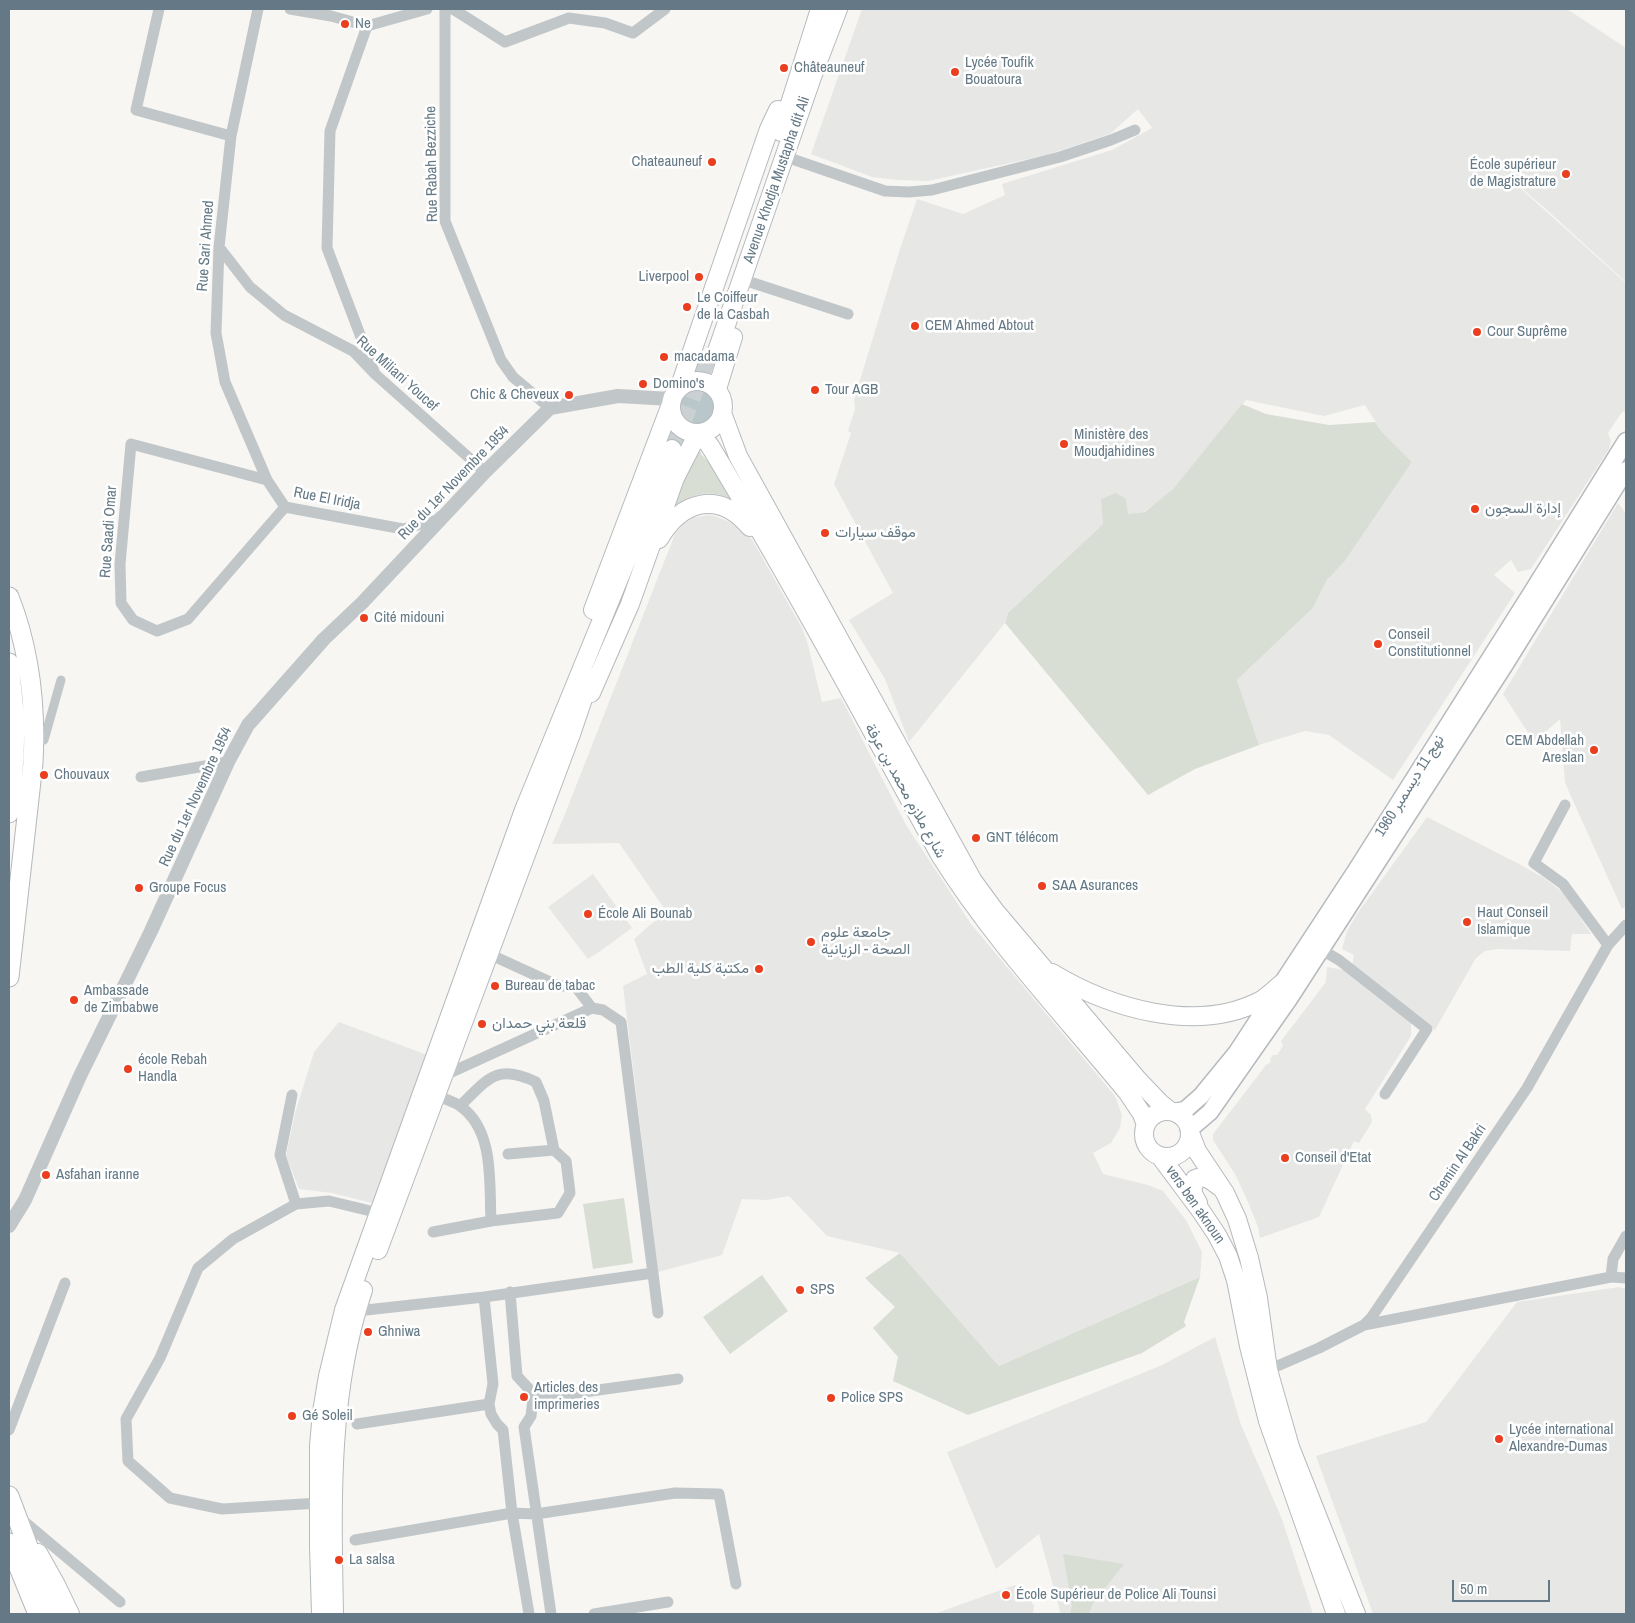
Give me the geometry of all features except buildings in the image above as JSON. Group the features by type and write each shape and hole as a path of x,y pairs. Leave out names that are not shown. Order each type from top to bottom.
{"highway":[{"path":"9,597 18,621 25,649 32,695 34,728 33,763 9,977"},
{"path":"9,663 15,722 9,813"},
{"path":"9,1495 30,1552 57,1614"},
{"path":"9,1543 38,1614"}],"main road":[{"name":"Avenue Khodja Mustapha dit Ali","path":"820,9 714,350 838,9"},
{"path":"717,389 750,282 817,86 823,51"},
{"path":"563,731 568,677 674,397 769,129 788,89 799,76"},
{"path":"703,381 717,389 722,400 722,413 719,421 713,427 698,434 691,433 678,426 671,414 674,397 687,382 703,381"},
{"name":"شارع ملازم محمد بن عرفة","path":"722,413 738,456 965,868 992,907 1040,965 1138,1080 1160,1103 1172,1112"},
{"path":"630,604 669,493 698,434"},
{"name":"شارع ملازم محمد بن عرفة","path":"698,434 710,446 821,638 940,855 957,882 995,934 1128,1093 1142,1114 1146,1126"},
{"name":"نهج 11 ديسمبر 1960","path":"1172,1112 1185,1110 1209,1088 1236,1052 1357,869 1626,441"},
{"path":"325,1612 332,1545 334,1442 339,1397 357,1311 489,954 563,731 574,689 675,450"},
{"name":"نهج 11 ديسمبر 1960","path":"1190,1131 1210,1112 1223,1095 1289,999 1484,697 1626,470"},
{"path":"325,1612 319,1503 320,1438 328,1376 344,1310 524,810 563,731 602,669 660,538 673,519 692,506 717,504 743,518 770,550"},
{"path":"1040,965 1070,984 1103,998 1167,1014 1206,1015 1240,1008 1262,1000 1280,984"},
{"path":"1190,1131 1186,1147 1180,1152 1167,1157 1160,1156 1147,1146 1144,1132 1146,1126 1156,1114 1172,1112 1184,1118 1190,1131 1197,1151 1226,1193 1237,1219 1249,1258 1258,1298 1268,1370 1290,1447 1356,1614"},
{"name":"vers ben aknoun","path":"1160,1156 1224,1245 1236,1280 1251,1354 1268,1421 1336,1614"},
{"path":"1201,1211 1192,1192 1195,1179 1200,1177 1207,1178 1226,1193"},
{"path":"9,1495 70,1614"},
{"path":"9,1558 28,1614"}],"street":[{"path":"159,9 136,110 231,136"},
{"name":"Rue Sari Ahmed","path":"258,9 231,136 219,247 216,333 225,382 267,480"},
{"path":"290,9 331,13 367,26 427,9"},
{"name":"Rue Rabah Bezziche","path":"445,9 445,221 501,360 513,377 550,408"},
{"path":"453,9 505,42 569,18 605,23 633,33 665,9"},
{"path":"367,26 330,131 327,248 375,374"},
{"path":"792,159 884,191 909,192 932,190 1060,157 1135,130"},
{"name":"Rue Miliani Youcef","path":"219,247 250,287 284,315 353,351 375,374 485,472"},
{"path":"750,282 848,314"},
{"path":"550,408 618,396 674,397"},
{"name":"Rue du 1er Novembre 1954","path":"9,1226 25,1200 80,1076 151,931 228,762 248,725 324,639 362,603 485,472 550,408"},
{"name":"Rue Saadi Omar","path":"267,480 131,444 120,564 121,603 133,620 157,632 188,619 285,507"},
{"name":"Rue El Iridja","path":"267,480 285,507 403,529 437,520 465,495"},
{"path":"44,740 61,680"},
{"path":"141,777 228,762"},
{"path":"1565,804 1534,863 1563,884 1608,945"},
{"name":"Chemin Al Bakri","path":"1268,1370 1319,1348 1364,1325 1371,1318 1527,1088 1608,945 1626,925"},
{"path":"1320,950 1339,960 1426,1029 1385,1094"},
{"path":"489,954 559,986 575,986 592,1008"},
{"path":"443,1076 592,1008 603,1010 621,1022 658,1313"},
{"path":"433,1232 492,1221 558,1213 570,1193 566,1161 554,1150 544,1101 536,1082 516,1074 498,1074 486,1081 460,1106"},
{"path":"292,1095 280,1155 296,1204"},
{"path":"436,1095 460,1106 476,1120 484,1134 488,1158 492,1221"},
{"path":"508,1154 554,1150"},
{"path":"319,1503 222,1509 170,1498 128,1461 126,1419 160,1358 198,1268 233,1239 296,1204 329,1202 379,1213"},
{"path":"1611,1276 1613,1259 1626,1236"},
{"path":"357,1311 484,1297 653,1272"},
{"path":"1364,1325 1611,1276 1626,1278"},
{"path":"9,1430 65,1283"},
{"path":"510,1292 517,1376 530,1390 533,1399 531,1416 524,1428 551,1614"},
{"path":"484,1297 493,1384 489,1404 491,1414 503,1430 512,1513 529,1614"},
{"path":"533,1399 678,1379"},
{"path":"357,1424 489,1404"},
{"path":"503,1430 524,1428"},
{"path":"355,1540 512,1513 536,1514 674,1493 719,1494 736,1584"},
{"path":"21,1519 120,1602"},
{"path":"594,1614 668,1602"}],"shaded area":[{"path":"862,9 1567,9 1626,48 1626,282 1491,162 1626,283 1626,411 1622,412 1608,433 1611,441 1609,449 1531,569 1518,572 1511,560 1494,575 1515,593 1393,780 1329,735 1305,731 1259,745 1237,680 1313,608 1327,580 1345,561 1412,462 1382,432 1365,405 1324,416 1246,400 1173,489 1159,502 1144,512 1128,514 1103,524 1008,613 1005,623 909,742 885,679 849,620 893,593 834,484 851,433 848,431 855,409 854,400 917,199 963,214 1005,195 1002,184 1112,150 1152,128 1138,109 1110,134 1047,155 928,181 872,177 811,154"},
{"path":"696,387 710,392 715,406 710,420 696,425 682,420 677,406 682,392"},
{"path":"1242,404 1266,414 1329,425 1375,422 1382,432 1412,462 1345,561 1327,580 1313,608 1237,680 1259,745 1195,769 1148,795 1005,623 1008,613 1103,524 1101,499 1116,493 1126,499 1128,514 1145,512 1173,489"},
{"path":"696,451 701,452 711,465 730,498 712,494 697,495 683,501 669,512"},
{"path":"1618,503 1626,511 1626,906 1622,909 1565,783 1560,719 1534,742 1503,694"},
{"name":"جامعة علوم الصحة - الزيانية","path":"708,515 730,522 747,534 753,541 802,628 822,702 841,698 906,825 971,924 1115,1096 1122,1115 1120,1128 1111,1143 1093,1153 1103,1174 1148,1185 1163,1191 1186,1220 1202,1252 1200,1277 999,1366 900,1253 827,1236 789,1196 767,1200 742,1199 722,1255 658,1272 623,986 647,974 634,939 666,911 619,843 552,844 675,534 685,522 692,518"},
{"name":"Haut Conseil Islamique","path":"1427,817 1544,878 1565,894 1591,934 1572,934 1570,951 1498,949 1485,951 1476,958 1435,1030 1352,966 1354,955 1342,949 1347,931 1357,914"},
{"name":"École Ali Bounab","path":"593,874 632,928 588,959 548,907"},
{"path":"1327,967 1344,970 1411,1020 1411,1036 1365,1109 1371,1115 1372,1122 1359,1143 1354,1141 1319,1217 1260,1238 1258,1227 1248,1202 1235,1174 1213,1140 1213,1134 1266,1065 1271,1062 1270,1059 1273,1055 1277,1055 1283,1046 1281,1041 1326,982"},
{"path":"339,1022 430,1056 376,1204 332,1193 299,1189 286,1156 295,1113 314,1052"},
{"path":"624,1198 633,1263 593,1269 583,1204"},
{"path":"900,1253 999,1366 1200,1277 1184,1322 1186,1326 1142,1353 968,1415 893,1381 898,1357 873,1328 895,1307 865,1278"},
{"path":"762,1275 788,1311 730,1354 703,1317"},
{"name":"Lycée international Alexandre-Dumas","path":"1619,1287 1626,1289 1626,1614 1373,1614 1316,1456 1426,1422 1517,1302"},
{"path":"1215,1337 1241,1425 1282,1519 1313,1614 1060,1614 1039,1534 996,1569 947,1452 1160,1366"},
{"path":"1063,1554 1124,1564 1093,1603 1089,1614 1070,1614 1072,1605"},
{"name":"École Supérieur de Police Ali Tounsi","path":"1015,1585 1034,1605 1033,1614 934,1614"}],"tunnel":[{"path":"672,449 711,348"}],"place":[{"name":"Ne","path":"345,24"},
{"name":"Châteauneuf","path":"784,68"},
{"name":"Lycée Toufik Bouatoura","path":"955,72"},
{"name":"Chateauneuf","path":"712,162"},
{"name":"École supérieur de Magistrature","path":"1566,174"},
{"name":"Liverpool","path":"699,277"},
{"name":"Le Coiffeur de la Casbah","path":"687,307"},
{"name":"CEM Ahmed Abtout","path":"915,326"},
{"name":"Cour Suprême","path":"1477,332"},
{"name":"macadama","path":"664,357"},
{"name":"Domino's","path":"643,384"},
{"name":"Tour AGB","path":"815,390"},
{"name":"Chic & Cheveux","path":"569,395"},
{"name":"Ministère des Moudjahidines","path":"1064,444"},
{"name":"إدارة السجون","path":"1475,509"},
{"name":"موقف سيارات","path":"825,533"},
{"name":"Cité midouni","path":"364,618"},
{"name":"Conseil Constitutionnel","path":"1378,644"},
{"name":"CEM Abdellah Areslan","path":"1594,750"},
{"name":"Chouvaux","path":"44,775"},
{"name":"GNT télécom","path":"976,838"},
{"name":"SAA Asurances","path":"1042,886"},
{"name":"Groupe Focus","path":"139,888"},
{"name":"École Ali Bounab","path":"588,914"},
{"name":"Haut Conseil Islamique","path":"1467,922"},
{"name":"جامعة علوم الصحة - الزيانية","path":"811,942"},
{"name":"مكتبة كلية الطب","path":"759,969"},
{"name":"Bureau de tabac","path":"495,986"},
{"name":"Ambassade de Zimbabwe","path":"74,1000"},
{"name":"قلعة بني حمدان","path":"482,1024"},
{"name":"école Rebah Handla","path":"128,1069"},
{"name":"Conseil d'Etat","path":"1285,1158"},
{"name":"Asfahan iranne","path":"46,1175"},
{"name":"SPS","path":"800,1290"},
{"name":"Ghniwa","path":"368,1332"},
{"name":"Articles des imprimeries","path":"524,1397"},
{"name":"Police SPS","path":"831,1398"},
{"name":"Gé Soleil","path":"292,1416"},
{"name":"Lycée international Alexandre-Dumas","path":"1499,1439"},
{"name":"La salsa","path":"339,1560"},
{"name":"École Supérieur de Police Ali Tounsi","path":"1006,1595"}]}
